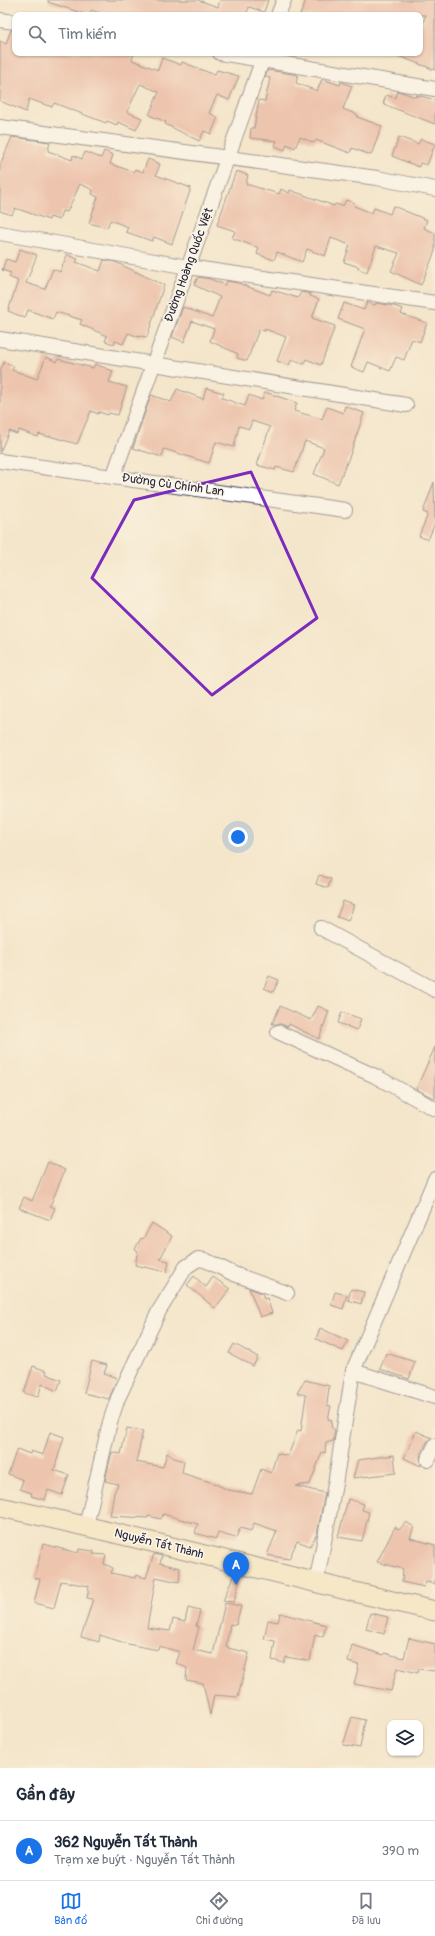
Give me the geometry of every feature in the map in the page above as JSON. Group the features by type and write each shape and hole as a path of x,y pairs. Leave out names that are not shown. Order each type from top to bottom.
{"main road":[{"name":"Nguyễn Tất Thành","path":"0,1507 86,1526 316,1584 435,1611"}],"street":[{"path":"279,12 284,0"},
{"path":"0,20 12,22"},
{"path":"263,56 435,90"},
{"name":"Đường Hoàng Quốc Việt","path":"112,477 263,56"},
{"path":"0,127 377,178 435,189"},
{"path":"0,233 188,267 435,303"},
{"path":"0,339 406,405"},
{"name":"Đường Cù Chính Lan","path":"0,461 345,510"},
{"path":"321,928 435,990"},
{"path":"278,1032 375,1076 435,1109"},
{"path":"316,1584 335,1484 353,1371 435,1179"},
{"path":"86,1526 108,1429 118,1398 159,1311 186,1267 198,1259 205,1260 234,1274 287,1293"},
{"path":"353,1371 435,1397"},
{"path":"428,1460 435,1446"}],"highlighted area":[{"path":"251,472 317,618 212,695 92,578 134,500"}],"building":[{"path":"48,0 198,0 218,7 220,0 268,0 264,12 249,7 247,12 97,12 91,10 90,12 78,12 48,2"},
{"path":"306,0 435,0 435,70 398,56 423,56 423,23 426,15 423,15 423,12 301,12"},
{"path":"12,30 12,56 133,56 132,60 158,70 162,58 181,65 182,62 215,75 217,70 239,76 229,100 217,95 209,113 218,117 211,134 204,131 199,141 165,124 166,122 149,115 159,92 140,84 127,112 142,118 136,130 118,122 117,125 107,121 106,123 54,103 52,107 29,99 26,112 0,101 0,41 6,44"},
{"path":"268,70 298,75 296,83 317,91 322,79 340,85 341,82 352,86 343,109 358,115 357,117 382,126 371,155 352,148 350,153 316,140 314,143 300,137 295,148 287,144 285,150 275,146 277,141 250,138 251,128 254,128 259,100 265,101 270,78 265,77"},
{"path":"398,91 416,97 417,95 435,100 435,124 383,104 386,95 395,98"},
{"path":"12,137 50,142 48,151 72,160 73,155 82,159 85,152 101,158 104,151 113,155 110,164 134,172 135,169 143,172 148,159 160,164 156,175 191,188 172,244 154,237 152,241 126,232 128,227 110,220 107,228 89,223 98,197 92,194 93,190 80,184 67,212 62,211 59,220 50,217 49,220 15,208 12,215 0,211 0,165"},
{"path":"399,137 418,144 421,139 435,144 427,165 420,163 419,167 392,156"},
{"path":"236,171 248,175 246,184 279,194 281,189 289,193 290,190 334,206 335,204 343,206 346,200 355,203 354,206 372,213 374,208 390,214 393,206 427,220 424,228 435,233 435,251 421,285 391,271 399,253 376,246 367,272 358,269 359,267 344,262 350,245 331,238 325,256 307,249 302,262 277,252 274,260 257,254 259,248 232,238 235,231 217,225"},
{"path":"20,249 37,255 26,283 45,289 53,269 60,272 67,255 78,259 76,262 100,271 104,260 115,262 164,285 147,337 139,337 128,333 123,344 115,341 114,344 105,341 107,336 80,324 82,320 56,312 53,319 28,310 25,318 8,311 18,281 9,277 11,273 2,270 6,259 15,262"},
{"path":"198,277 210,279 225,285 227,281 238,283 270,295 272,290 298,298 301,292 311,294 310,296 319,299 312,318 335,326 321,365 306,359 304,364 292,359 289,365 277,361 286,337 265,329 265,331 259,329 247,361 237,358 238,354 210,341 214,329 192,321 184,342 172,337 183,307 212,318 220,297 194,285"},
{"path":"367,302 375,305 376,303 403,309 401,314 427,323 420,342 412,339 404,360 396,357 390,371 368,362 364,372 351,367 365,329 338,319 344,303 364,310"},
{"path":"46,357 57,362 58,359 93,368 95,364 113,371 109,382 127,387 118,415 109,413 108,415 99,412 98,414 91,411 77,444 39,434 38,437 19,430 17,434 9,431 0,452 0,371 4,362 14,366 12,370 37,379"},
{"path":"206,388 224,393 222,398 245,406 249,395 262,400 265,392 297,403 294,411 322,419 327,407 343,413 345,406 364,413 350,455 338,484 314,474 324,448 305,441 294,472 276,467 275,470 257,465 270,427 252,421 249,429 239,426 234,447 216,442 209,463 164,449 162,457 133,448 151,395 171,402 177,389 203,399"},
{"path":"434,482 435,523 428,540 419,536 428,514 423,512"},
{"path":"319,875 331,879 328,888 316,884"},
{"path":"343,901 354,905 348,921 337,917"},
{"path":"269,976 279,980 273,992 264,988"},
{"path":"280,1006 311,1020 318,1006 329,1011 319,1039 289,1024 288,1027 281,1024 272,1024"},
{"path":"342,1012 361,1019 357,1030 338,1023"},
{"path":"435,1047 435,1099 416,1089"},
{"path":"48,1162 65,1170 50,1206 55,1208 50,1220 19,1208 24,1197 32,1201"},
{"path":"152,1223 172,1236 160,1259 169,1261 167,1272 135,1265 138,1251 135,1249 141,1238 143,1239"},
{"path":"194,1276 206,1287 213,1277 230,1289 215,1308 187,1285"},
{"path":"249,1288 262,1293 264,1299 267,1298 272,1313 260,1317"},
{"path":"351,1289 364,1292 361,1304 348,1300"},
{"path":"335,1292 347,1295 343,1309 331,1305"},
{"path":"320,1328 348,1341 343,1351 316,1339"},
{"path":"234,1344 258,1357 253,1366 229,1353"},
{"path":"386,1353 415,1362 409,1379 380,1369"},
{"path":"92,1361 107,1365 104,1374 116,1377 115,1385 109,1399 84,1393"},
{"path":"33,1366 47,1371 46,1374 61,1380 57,1391 42,1384 38,1397 24,1393"},
{"path":"305,1380 329,1386 327,1405 331,1406 328,1419 332,1420 331,1427 335,1430 333,1441 326,1443 325,1453 322,1452 310,1484 295,1486 325,1493 317,1534 310,1546 297,1541 289,1559 267,1555 277,1531 254,1523 251,1531 240,1528 236,1538 218,1533 216,1539 195,1533 198,1524 163,1514 161,1519 148,1516 148,1518 110,1516 114,1493 118,1484 105,1481 112,1452 121,1454 127,1428 143,1431 136,1462 163,1467 167,1453 174,1458 184,1461 182,1473 216,1484 228,1490 252,1494 261,1469 271,1473 277,1453 288,1456 298,1430 301,1431 306,1395 297,1393"},
{"path":"416,1431 432,1438 427,1442 420,1456 421,1466 404,1458"},
{"path":"50,1432 64,1437 54,1470 69,1475 62,1495 48,1490 45,1500 31,1496 32,1493 20,1489 23,1480 8,1474 17,1449 30,1454 31,1451 43,1455"},
{"path":"394,1455 396,1473 353,1478 358,1460"},
{"path":"348,1499 364,1504 362,1510 369,1512 362,1541 338,1537"},
{"path":"406,1522 414,1527 410,1538 435,1545 435,1584 426,1582 424,1587 402,1582 403,1569 377,1562 395,1527 399,1530"},
{"path":"43,1544 78,1553 79,1549 94,1551 93,1554 106,1555 104,1564 113,1568 111,1573 135,1578 136,1575 146,1578 154,1554 162,1556 160,1563 180,1568 179,1582 156,1577 147,1628 170,1631 173,1619 185,1622 188,1608 200,1611 196,1626 199,1627 193,1650 213,1654 225,1603 241,1606 236,1625 230,1624 226,1646 229,1647 228,1648 249,1653 238,1697 214,1695 210,1715 203,1683 186,1680 187,1668 176,1663 180,1652 159,1646 158,1650 128,1644 100,1635 99,1642 81,1637 93,1599 87,1598 89,1586 61,1581 54,1608 34,1603 40,1579 34,1578"},
{"path":"234,1574 241,1575 234,1602 223,1601"},
{"path":"280,1613 326,1625 323,1637 315,1634 310,1661 286,1657 284,1663 272,1660 275,1641 264,1639 268,1620 278,1622"},
{"path":"370,1613 388,1617 384,1634 366,1629"},
{"path":"409,1638 435,1644 435,1671 419,1669 418,1673 397,1668 391,1691 354,1684 359,1665 348,1662 352,1645 384,1655 384,1653 404,1658"},
{"path":"352,1717 365,1720 360,1748 343,1745"}],"place":[{"name":"362 Nguyễn Tất Thành","path":"236,1585"}]}
